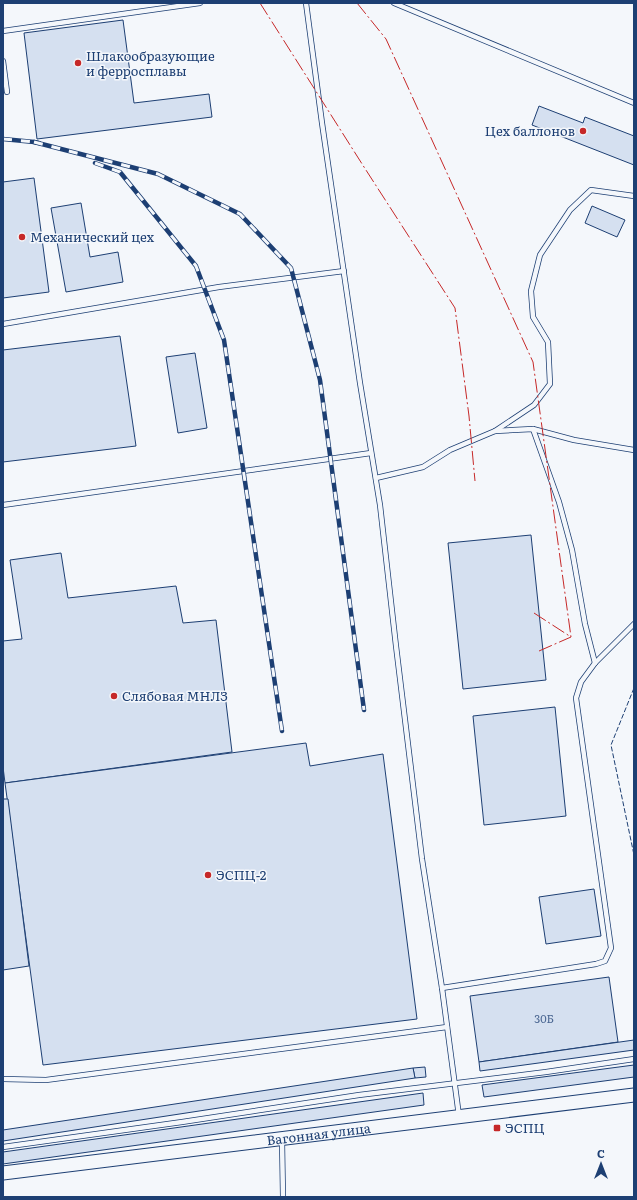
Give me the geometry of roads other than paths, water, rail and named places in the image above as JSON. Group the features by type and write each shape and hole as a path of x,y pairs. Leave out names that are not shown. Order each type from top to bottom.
{"street":[{"name":"Вагонная улица","path":"3,1173 634,1095"}],"lane":[{"path":"3,30 200,3"},
{"path":"306,3 360,383 380,505 422,858 442,988 459,1116"},
{"path":"394,3 634,103"},
{"path":"3,60 7,92"},
{"path":"376,478 423,467 450,450 495,431 534,405 550,384 548,342 533,317 531,291 540,255 570,210 590,190 634,196"},
{"path":"3,324 219,287 344,271"},
{"path":"495,431 532,429 574,440 634,450"},
{"path":"532,429 560,502 572,550 585,624 595,663"},
{"path":"3,505 372,453"},
{"path":"442,988 596,964 606,961 611,948 576,698 581,682 595,663 634,624"},
{"path":"3,1079 46,1080 446,1027"},
{"path":"3,1147 359,1095 546,1072 634,1059"},
{"path":"282,1138 283,1197"}],"railway":[{"path":"3,139 39,143"},
{"path":"34,142 158,174 240,214 291,268 320,380 364,710"},
{"path":"95,163 120,172 196,266 224,340 282,731"}],"place":[{"name":"Шлакообразующие и ферросплавы","path":"78,63"},
{"name":"Цех баллонов","path":"583,131"},
{"name":"Механический цех","path":"22,237"},
{"name":"Слябовая МНЛЗ","path":"114,696"},
{"name":"ЭСПЦ-2","path":"208,875"},
{"name":"ЭСПЦ","path":"497,1128"}]}
